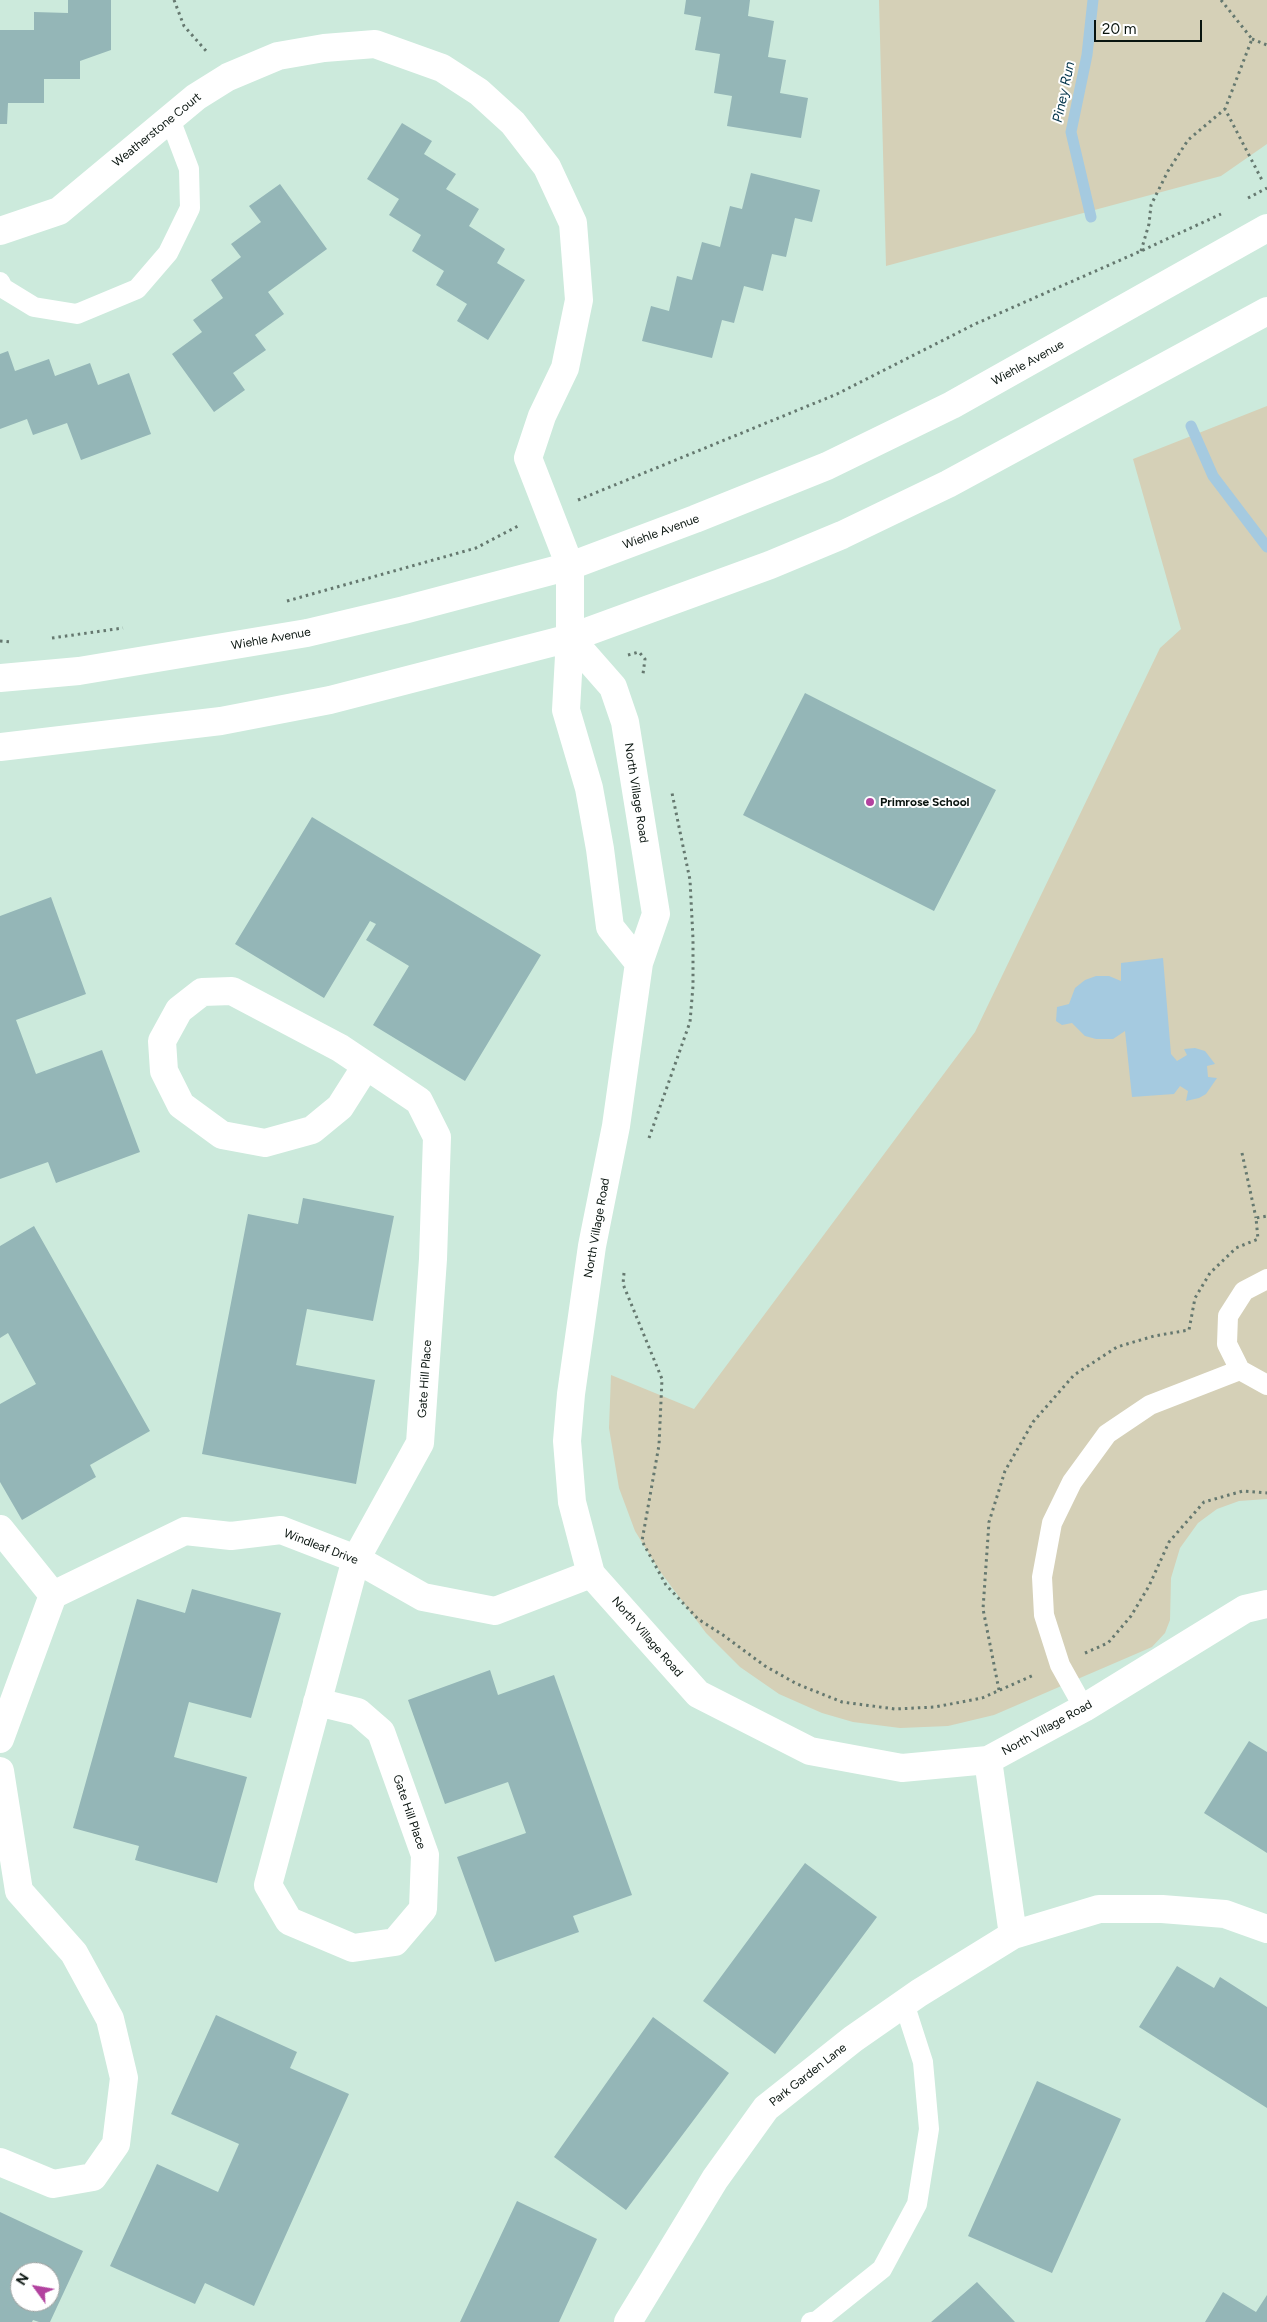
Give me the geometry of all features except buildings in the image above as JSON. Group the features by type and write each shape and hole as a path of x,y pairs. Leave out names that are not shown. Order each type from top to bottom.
{"street":[{"name":"Weatherstone Court","path":"0,231 59,211 196,97 228,77 278,56 324,48 375,44 442,68 479,92 513,123 547,167 573,223 579,300 565,368 542,416 528,458 550,510 570,566"},
{"name":"Wiehle Avenue","path":"0,678 79,671 307,633 404,610 570,566 695,519 827,466 952,405 1267,228"},
{"path":"0,747 174,727 257,714 330,700 570,638 770,565 842,535 990,462 1267,311"},
{"path":"570,566 570,638 566,710 589,788 600,849 610,927 639,963"},
{"name":"North Village Road","path":"570,638 613,687 624,722 656,914 639,963 616,1126 592,1246 570,1404 567,1441 572,1502 591,1574 698,1694 810,1751 902,1768 988,1760 1084,1708 1245,1609 1267,1604"},
{"name":"Gate Hill Place","path":"317,1702 358,1712 381,1732 424,1855 423,1909 395,1942 353,1948 289,1921 268,1885 317,1702 356,1559 420,1443 434,1258 437,1137 419,1101 340,1048 232,991 202,992 179,1010 162,1041 164,1071 182,1106 222,1135 265,1143 312,1130 340,1107 366,1066"},
{"path":"0,1529 54,1595 0,1739"},
{"name":"Windleaf Drive","path":"54,1595 186,1531 231,1536 281,1530 356,1559 423,1597 495,1611 591,1574"},
{"path":"988,1760 1013,1935"},
{"path":"0,1771 8,1879 74,1953 110,2019 124,2078 116,2144 93,2177 53,2184 0,2162"},
{"name":"Park Garden Lane","path":"633,2321 715,2178 766,2108 853,2039 904,2003 1013,1935 1099,1909 1162,1909 1225,1914 1267,1929"}],"lane":[{"path":"0,282 4,288 34,307 77,314 137,288 168,254 190,208 189,169 170,119"},
{"path":"1267,1279 1244,1291 1228,1316 1227,1344 1240,1370 1267,1385"},
{"path":"1084,1708 1060,1665 1044,1616 1042,1577 1052,1524 1072,1482 1107,1434 1150,1405 1240,1370"},
{"path":"811,2322 817,2321 882,2269 917,2204 928,2129 923,2062 904,2003"}],"path":[{"path":"174,0 184,26 228,77"},
{"path":"1221,0 1252,38 1267,45"},
{"path":"1141,251 1151,205 1168,171 1188,140 1225,109 1252,38"},
{"path":"1225,109 1263,182"},
{"path":"280,603 476,548 550,510 837,394 975,324 1219,215"},
{"path":"49,638 126,627"},
{"path":"0,641 14,642"},
{"path":"1242,1153 1256,1218"},
{"path":"624,1267 623,1284 662,1379 659,1445 642,1541 666,1585 698,1619 765,1666 797,1684 842,1702 895,1708 935,1707 982,1698 1108,1643 1131,1616 1149,1586 1169,1542 1204,1502 1242,1490 1267,1494"}],"shaded area":[{"path":"879,0 1267,0 1267,144 1221,176 886,266"},
{"path":"1267,406 1267,1499 1239,1501 1217,1509 1198,1523 1180,1548 1171,1578 1170,1620 1165,1633 1152,1647 994,1715 948,1726 900,1728 853,1722 822,1713 779,1694 740,1667 706,1633 659,1570 635,1531 619,1488 609,1428 611,1375 694,1409 975,1032 1160,648 1181,629 1133,459"}],"water":[{"path":"1163,958 1171,1054 1177,1061 1187,1055 1184,1049 1195,1048 1205,1051 1215,1064 1207,1066 1208,1077 1217,1078 1206,1094 1186,1101 1188,1091 1180,1086 1174,1094 1132,1097 1125,1031 1113,1039 1096,1039 1085,1036 1072,1023 1062,1025 1056,1021 1057,1007 1069,1004 1075,988 1085,980 1096,976 1109,976 1121,981 1121,963"}],"waterway":[{"name":"Piney Run","path":"1091,217 1071,132 1087,55 1093,0"},
{"name":"Piney Run","path":"1191,426 1213,476 1267,547"}],"place":[{"name":"Primrose School","path":"870,802"}]}
